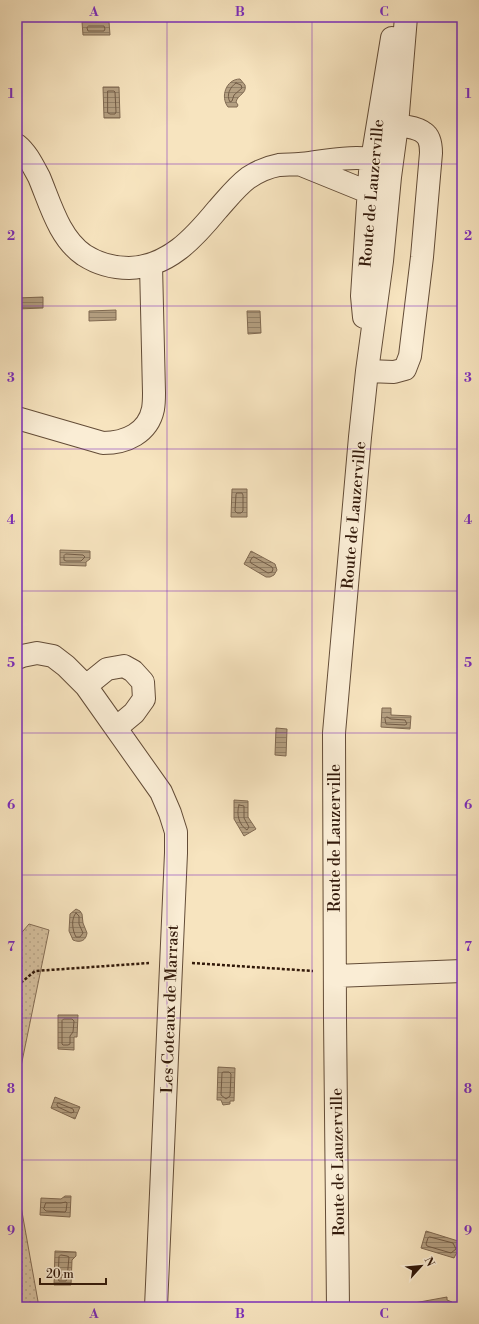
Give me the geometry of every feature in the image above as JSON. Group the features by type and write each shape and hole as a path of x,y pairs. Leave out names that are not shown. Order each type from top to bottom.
{"street":[{"name":"Route de Lauzerville","path":"338,1307 334,733 360,437 367,370 382,261 390,177 387,125 393,31 398,17"},
{"name":"Route de Lauzerville","path":"367,370 362,296 372,159 387,125 406,17"},
{"path":"367,370 394,372 405,369 410,356 422,257 432,153 430,142 424,133 416,129 387,125"},
{"path":"17,145 27,156 36,171 61,228 72,244 82,254 96,262 108,266 137,268 151,265 176,253 195,236 234,190 248,178 262,170 279,165 331,160 372,159 390,177 369,190 363,190 299,164"},
{"path":"17,418 103,443 114,443 127,440 141,432 148,422 153,409 154,393 151,265"},
{"name":"Les Coteaux de Marrast","path":"17,658 36,653 53,656 66,666 86,686 161,792 176,832 156,1307"},
{"path":"86,686 106,670 124,666 132,671 143,682 144,699 134,713 116,728"},
{"path":"335,976 462,971"}],"path":[{"path":"17,1291 20,1307"}],"shaded area":[{"path":"29,924 49,930 17,1086 17,938"},
{"path":"17,1184 39,1307 20,1307 17,1288"}],"water":[{"path":"82,22 109,22 110,35 83,35"},
{"path":"240,79 245,85 245,90 237,99 237,107 228,107 225,98 226,89 231,82"},
{"path":"103,87 119,87 120,118 104,118"},
{"path":"43,297 43,308 17,309 17,298"},
{"path":"116,310 116,320 89,321 89,311"},
{"path":"247,311 260,311 261,333 248,334"},
{"path":"232,489 247,489 247,517 231,517"},
{"path":"60,550 90,551 90,559 86,562 86,566 60,565"},
{"path":"251,551 275,564 277,570 274,575 266,577 244,564"},
{"path":"382,708 391,708 391,715 411,716 410,729 381,727"},
{"path":"276,728 287,729 286,756 275,755"},
{"path":"234,800 248,801 248,817 256,829 244,836 234,819"},
{"path":"76,909 82,914 83,923 87,933 84,940 80,941 73,940 69,931 70,914"},
{"path":"58,1015 78,1015 77,1037 74,1037 74,1050 58,1049"},
{"path":"218,1067 235,1068 234,1101 230,1101 230,1104 223,1105 221,1100 217,1100"},
{"path":"55,1097 80,1107 75,1119 51,1108"},
{"path":"65,1196 71,1196 70,1217 40,1215 41,1198 61,1199"},
{"path":"426,1231 458,1241 457,1243 461,1247 460,1251 454,1258 421,1248"},
{"path":"55,1251 76,1252 76,1256 72,1260 71,1285 54,1285"},
{"path":"447,1297 447,1300 452,1302 453,1307 415,1307 414,1303"}]}
